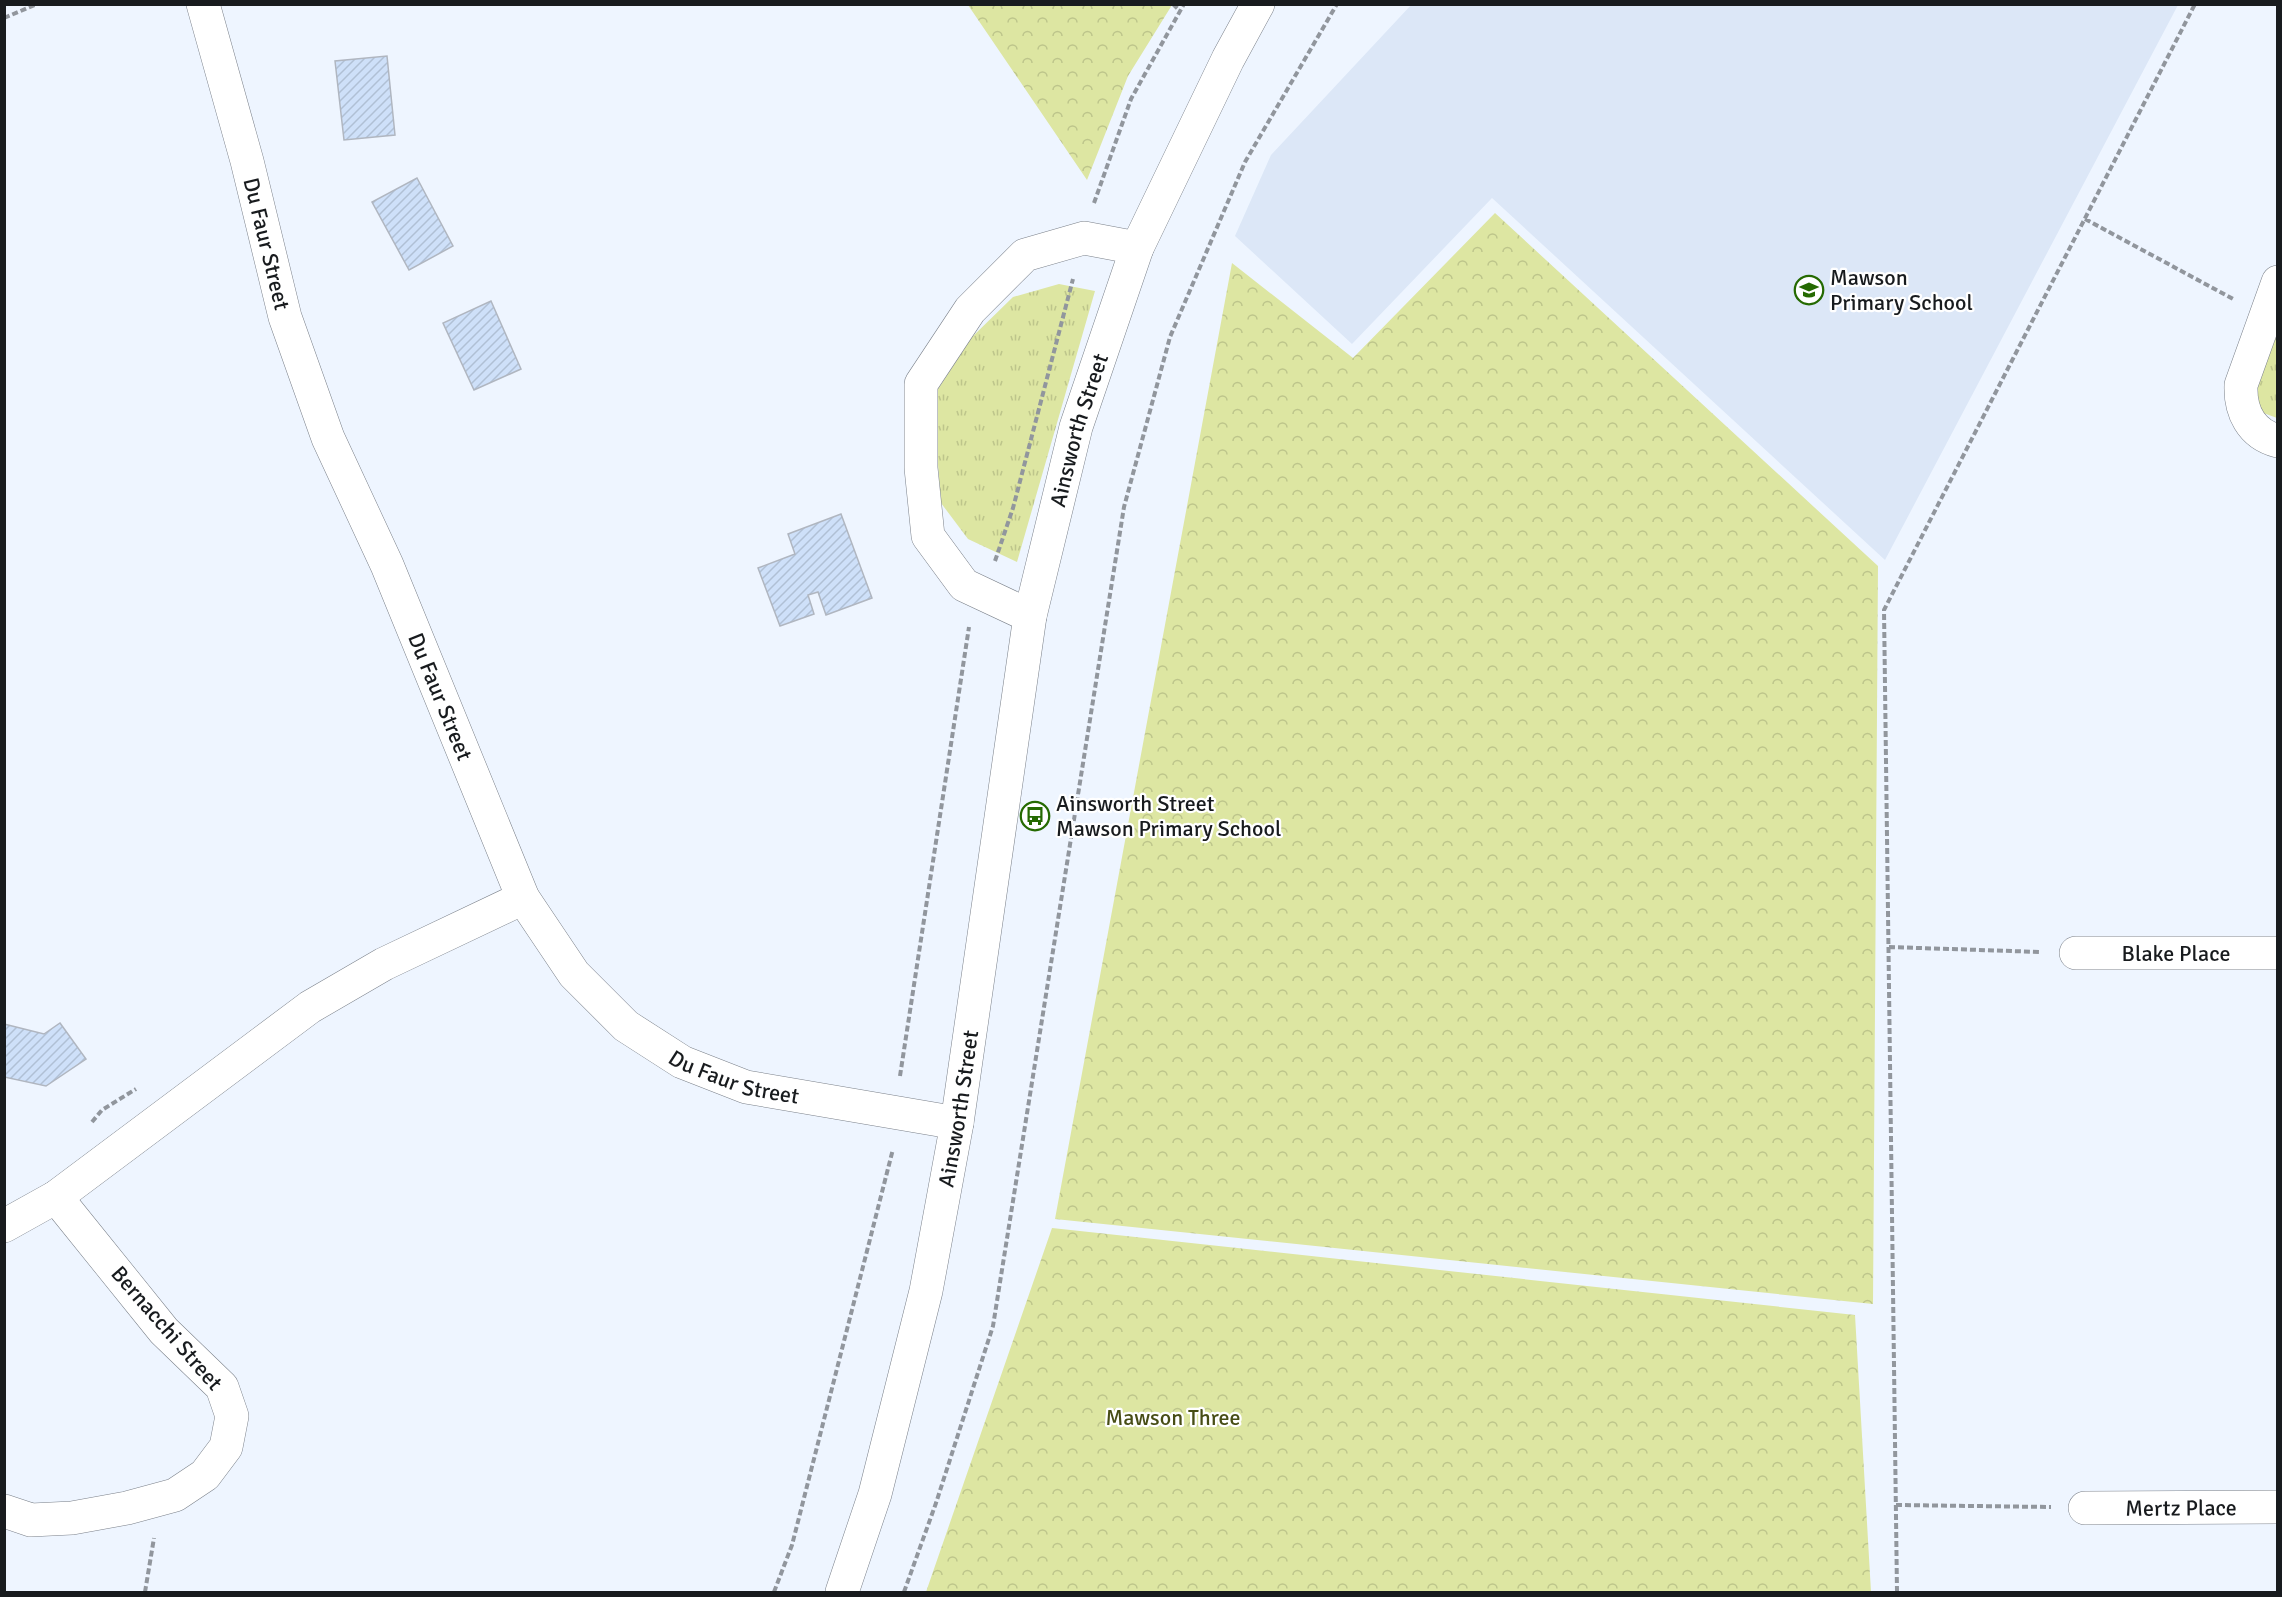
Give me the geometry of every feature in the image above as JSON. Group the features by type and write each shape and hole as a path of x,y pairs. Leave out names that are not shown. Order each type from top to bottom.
{"street":[{"name":"Du Faur Street","path":"203,4 247,161 285,317 328,438 387,565 523,898 574,974 626,1026 682,1062 746,1087 957,1123"},
{"name":"Ainsworth Street","path":"842,1593 875,1494 921,1308 957,1123 1030,616 1076,427 1137,248 1228,59 1258,4"},
{"path":"1030,616 964,585 928,536 921,468 921,384 970,310 1025,255 1084,238 1137,248"},
{"path":"2277,282 2241,385 2244,412 2251,424 2260,433 2277,441"},
{"path":"4,1226 56,1197 310,1007 384,964 523,898"},
{"name":"Blake Place","path":"2076,953 2277,953"},
{"name":"Bernacchi Street","path":"4,1511 31,1520 72,1518 127,1508 175,1495 205,1475 226,1447 232,1416 222,1387 164,1331 56,1197"},
{"name":"Mertz Place","path":"2085,1508 2277,1507"}],"path":[{"path":"4,18 37,4"},
{"path":"1173,4 1180,10"},
{"path":"774,1593 792,1545 890,1165 902,1062 980,558 995,561 1013,508 1092,210 1131,99 1184,4"},
{"path":"904,1593 936,1503 993,1326 1124,507 1170,338 1245,162 1337,4"},
{"path":"1897,1593 1884,610 2195,4"},
{"path":"2085,219 2265,316"},
{"path":"1889,948 2076,953"},
{"path":"145,1593 161,1499"},
{"path":"1896,1505 2085,1508"}],"shaded area":[{"name":"Mawson Primary School","path":"1412,4 2178,5 1885,560 1492,198 1352,344 1235,236 1271,155"}],"green space":[{"path":"968,5 1172,5 1128,76 1087,180"},
{"path":"1495,213 1878,566 1873,1304 1055,1219 1232,263 1353,358"},
{"path":"1059,284 1095,291 1017,562 968,539 941,503 936,392 972,337 1013,297"},
{"path":"2277,305 2277,418 2258,411 2245,374"},
{"name":"Mawson Three","path":"1052,1228 1855,1315 1871,1592 926,1592"}],"building":[{"path":"387,56 395,135 344,140 335,61"},
{"path":"417,178 453,246 409,270 372,202"},
{"path":"491,301 521,369 474,390 443,323"},
{"path":"841,514 872,598 826,615 818,592 808,595 814,614 780,626 758,568 795,554 788,534"},
{"path":"60,1023 86,1059 46,1086 4,1077 4,1024 44,1034"}],"place":[{"name":"Mawson Primary School","path":"1809,290"},
{"name":"Ainsworth Street Mawson Primary School","path":"1035,816"}]}
